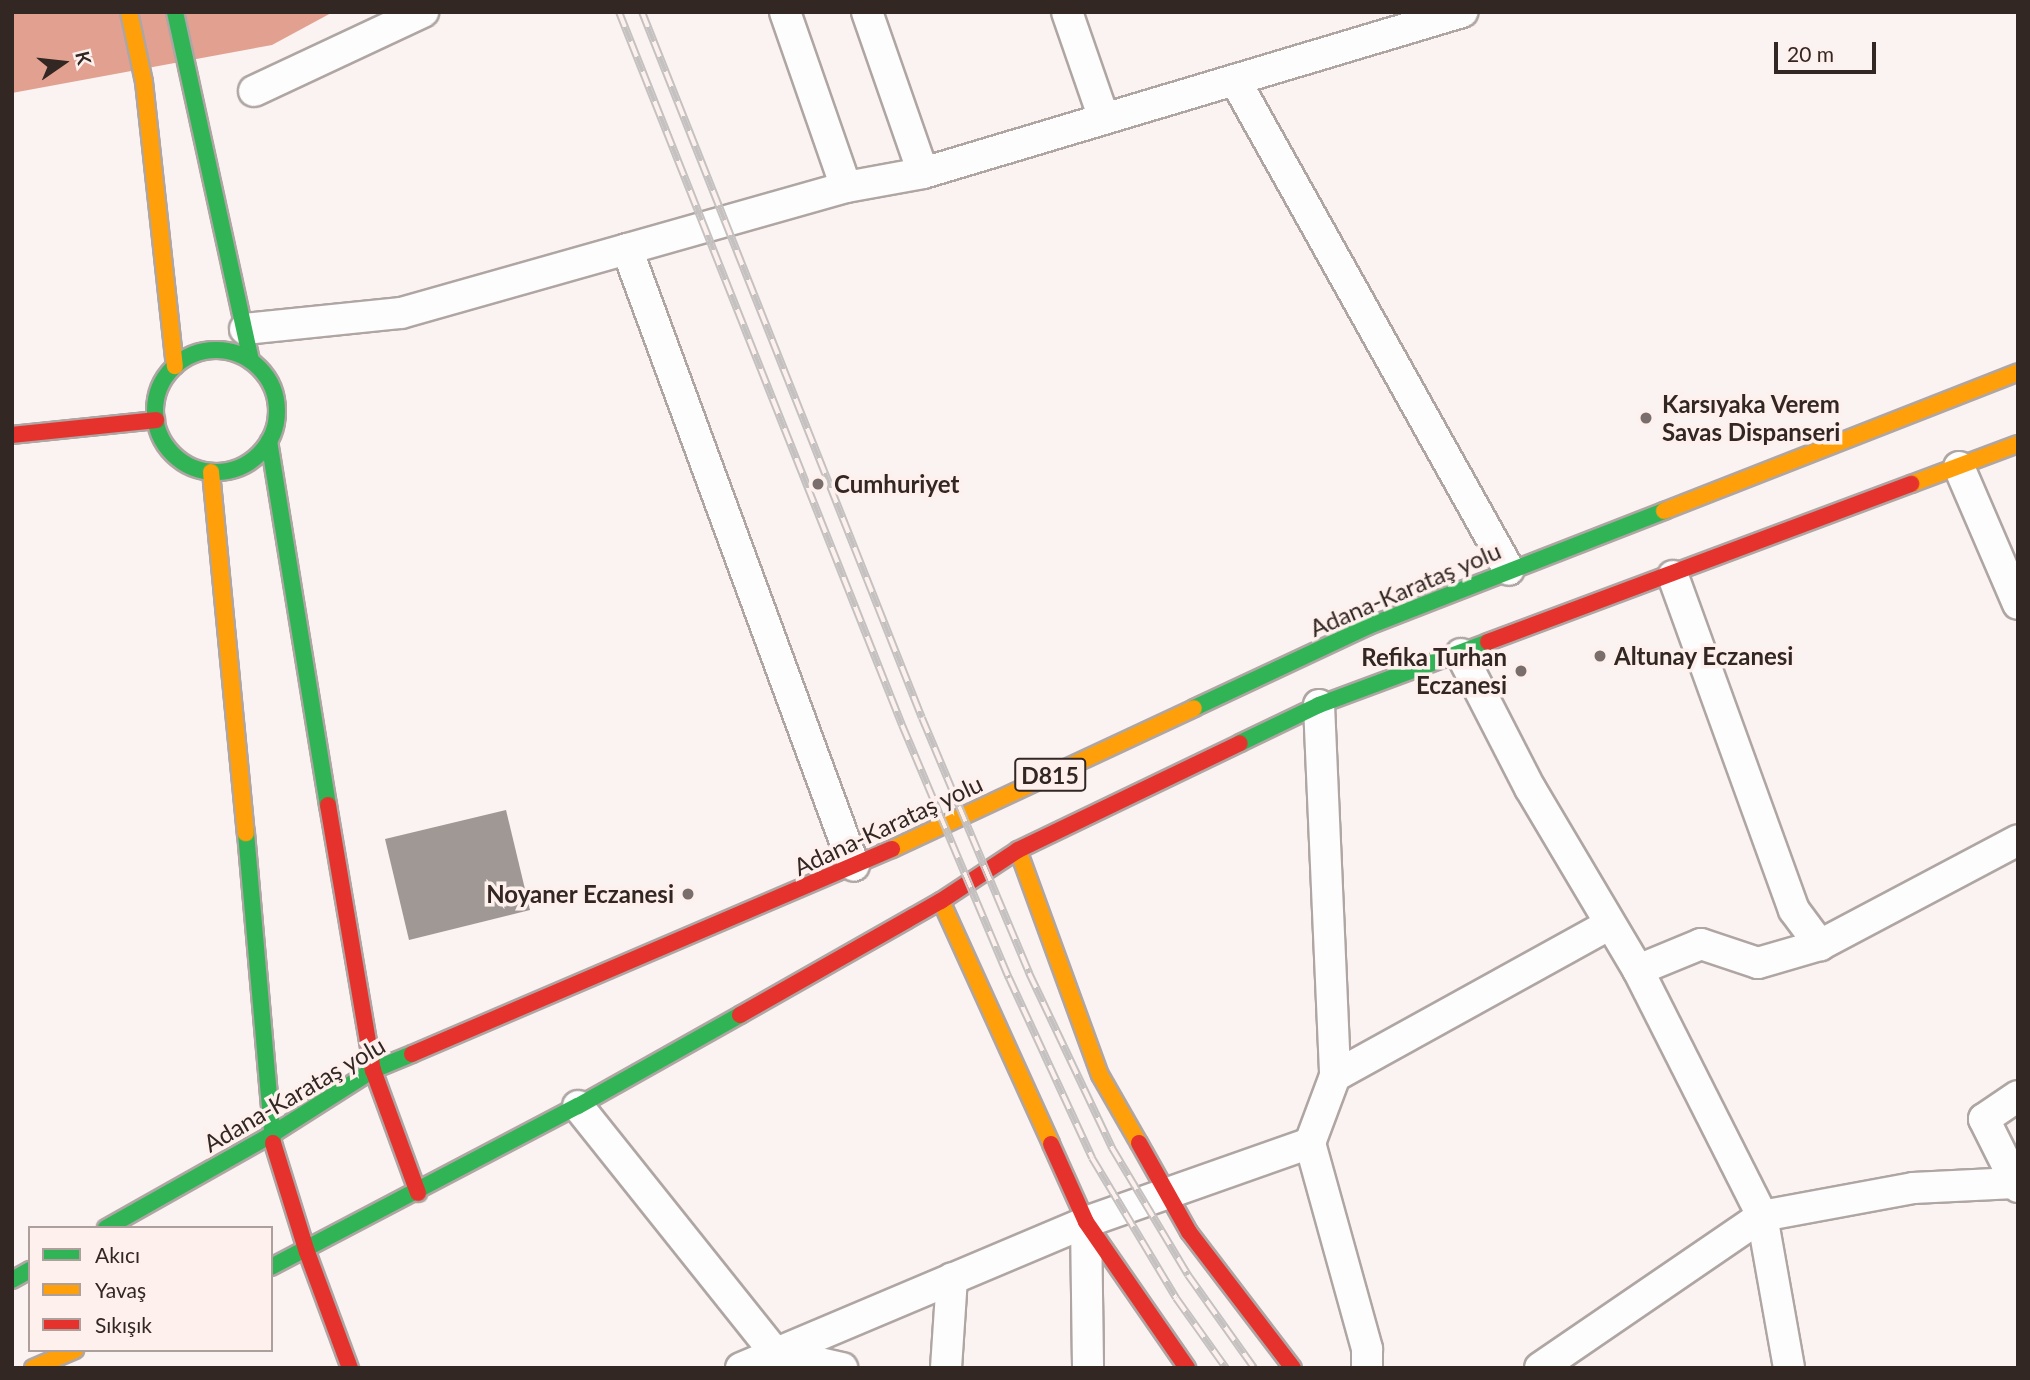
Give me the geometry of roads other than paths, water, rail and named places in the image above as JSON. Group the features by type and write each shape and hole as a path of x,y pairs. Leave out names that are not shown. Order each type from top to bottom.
{"main road":[{"path":"129,12 144,82 175,366"},
{"path":"175,12 251,361"},
{"path":"212,350 233,352 251,361 273,389 276,424 269,441 245,465 211,472 191,467 174,456 156,420 162,381 175,366 192,354 212,350"},
{"name":"Adana-Karataş yolu","path":"110,1226 271,1135 373,1070 854,866 1368,626 2018,372"},
{"path":"12,435 156,420"},
{"path":"269,441 373,1070 418,1193"},
{"name":"D815","path":"273,1266 307,1252 579,1105 942,901 1018,850 1319,705 1673,576 2018,444"},
{"path":"211,472 267,1051 271,1135 307,1252 349,1368"},
{"path":"1018,850 1100,1075 1189,1232 1293,1368"},
{"path":"942,901 1086,1222 1187,1368"},
{"path":"12,1280 28,1271"},
{"path":"33,1368 70,1352"}],"street":[{"path":"254,90 423,12"},
{"path":"785,12 846,187"},
{"path":"867,12 923,173"},
{"path":"1067,12 1104,119"},
{"path":"245,329 401,313 846,187 923,173 1462,12"},
{"path":"1235,80 1509,570"},
{"path":"627,249 854,866"},
{"path":"1959,467 2018,604"},
{"path":"1673,576 1794,910 1820,945"},
{"path":"1461,654 1609,925 1638,970 1762,1216 1789,1368"},
{"path":"1319,705 1335,1076 1310,1143 1367,1349 1367,1368"},
{"path":"1638,970 1701,944 1758,963 1820,945 2018,840"},
{"path":"1335,1076 1609,925"},
{"path":"1540,1368 1762,1216 1913,1188 2016,1185 1984,1119 2018,1096"},
{"path":"579,1105 775,1353 842,1368"},
{"path":"741,1368 1086,1222 1310,1143"},
{"path":"1086,1222 1088,1368"},
{"path":"946,1368 951,1278"}],"railway":[{"path":"619,12 902,725 1009,978 1092,1158 1176,1298 1226,1368"},
{"path":"642,12 922,718 1029,973 1112,1148 1188,1275 1254,1368"}],"place":[{"name":"Karsıyaka Verem Savas Dispanseri","path":"1646,418"},
{"name":"Cumhuriyet","path":"818,484"},
{"name":"Altunay Eczanesi","path":"1600,656"},
{"name":"Refika Turhan Eczanesi","path":"1521,671"},
{"name":"Noyaner Eczanesi","path":"688,894"}]}
